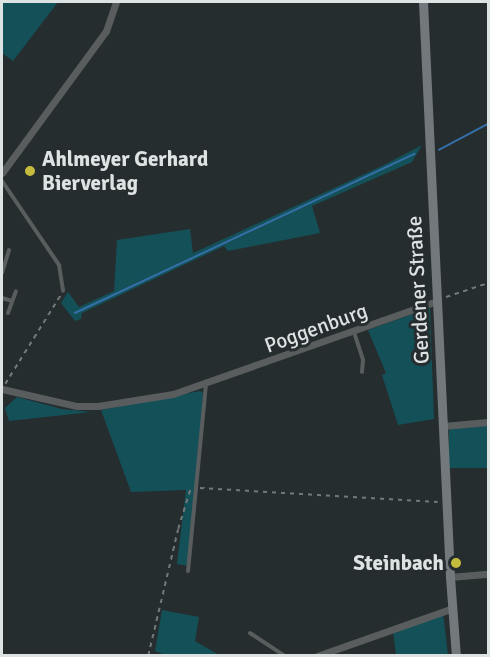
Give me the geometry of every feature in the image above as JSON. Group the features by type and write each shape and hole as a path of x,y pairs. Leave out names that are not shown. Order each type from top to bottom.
{"main road":[{"name":"Gerdener Straße","path":"423,2 442,426 456,656"}],"street":[{"path":"2,173 106,31 116,2"},
{"name":"Poggenburg","path":"2,389 57,404 98,406 173,394 206,385 437,301"},
{"path":"442,426 489,422"},
{"path":"450,577 489,574"},
{"path":"317,656 453,608"}],"lane":[{"path":"2,181 59,265 63,291"},
{"path":"2,273 9,250"},
{"path":"8,314 16,291"},
{"path":"2,298 12,302"},
{"path":"354,332 363,360 362,372"},
{"path":"188,571 206,385"},
{"path":"250,633 285,656"}],"path":[{"path":"437,301 489,283"},
{"path":"2,389 63,291"},
{"path":"148,656 187,493 197,488 448,503"}],"shaded area":[{"path":"2,2 58,2 13,61 2,53"},
{"path":"422,145 412,162 312,206 320,233 228,251 224,246 82,313 81,319 75,321 61,303 68,292 79,307 114,291 117,240 190,229 193,253 384,165"},
{"path":"430,308 434,419 398,425 382,375 386,373 368,330"},
{"path":"200,391 203,393 197,488 188,566 177,564 186,490 131,492 101,410"},
{"path":"17,397 62,409 91,412 9,421 5,408"},
{"path":"449,422 488,422 488,468 449,468"},
{"path":"162,610 199,617 195,641 219,655 165,655 155,651"},
{"path":"443,613 448,655 396,655 393,632"}],"waterway":[{"path":"439,150 488,124"},
{"path":"75,313 415,154"}],"place":[{"name":"Ahlmeyer Gerhard Bierverlag","path":"30,171"},
{"name":"Steinbach","path":"456,563"}]}
